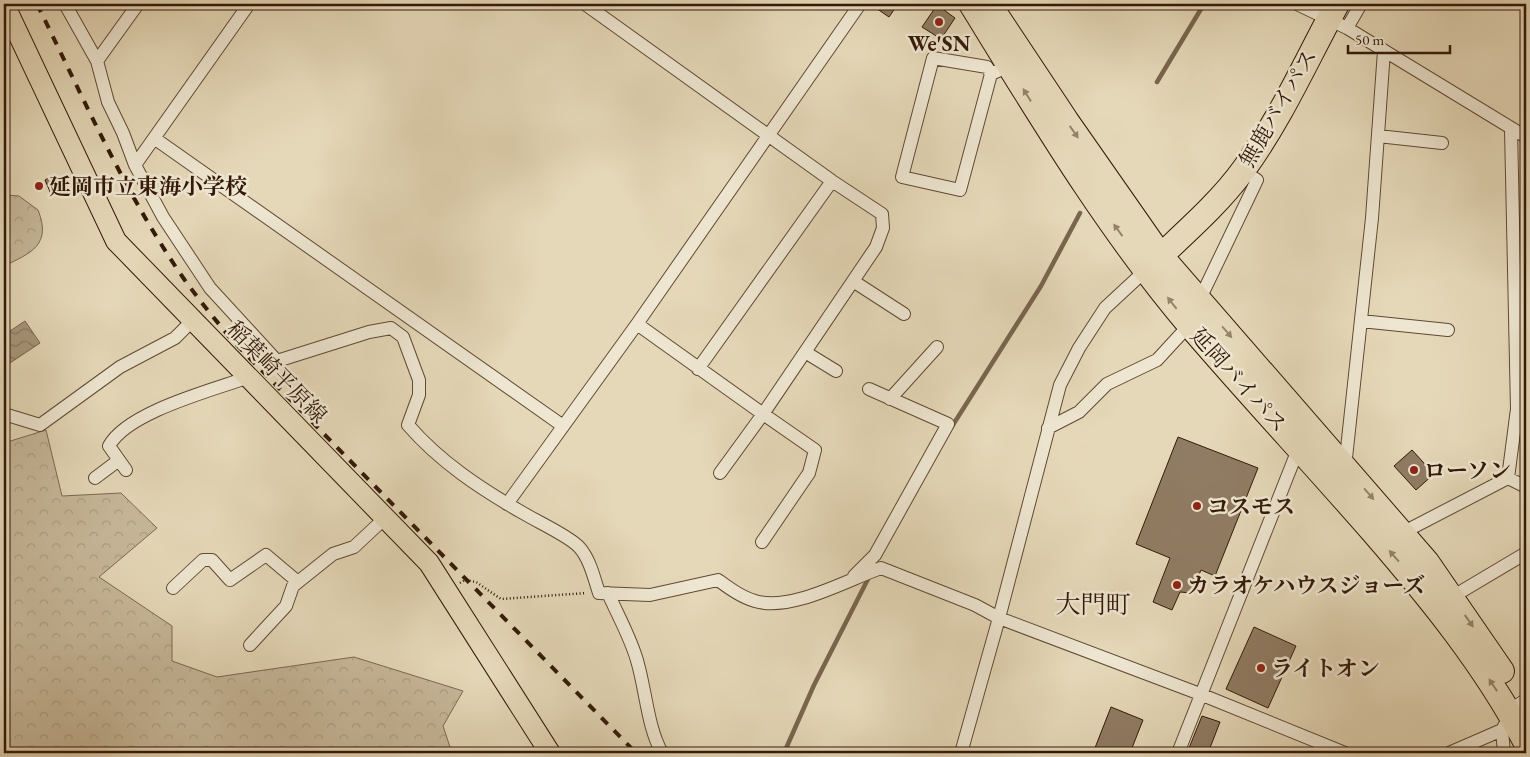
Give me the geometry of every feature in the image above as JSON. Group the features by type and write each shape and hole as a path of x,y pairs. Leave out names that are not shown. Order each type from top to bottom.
{"highway":[{"name":"延岡バイパス","path":"971,4 1000,70 1070,164 1153,263 1199,301 1427,562 1452,597 1518,711 1526,742"},
{"name":"延岡バイパス","path":"989,4 1066,120 1190,326 1430,598 1484,671 1518,711"},
{"name":"無鹿バイパス","path":"1153,263 1208,209 1243,171 1271,130 1337,17"}],"main road":[{"name":"稲葉崎平原線","path":"4,4 116,241 429,563 448,589 550,753"}],"street":[{"path":"65,4 97,61 108,102 123,133 135,166 163,217 210,288 277,361 369,332 391,328 403,336 419,380 419,395 408,425 427,447 448,464 507,504 578,546 587,557 638,662 650,712 651,726 662,753"},
{"path":"97,61 138,4"},
{"path":"135,166 248,4"},
{"path":"585,4 832,181 882,214 883,228 876,247 806,352 720,473"},
{"path":"507,504 637,324 860,4"},
{"path":"1297,4 1337,17 1384,51 1526,137"},
{"path":"1337,17 1361,4"},
{"path":"1345,467 1361,322 1384,51"},
{"path":"933,58 1000,70 960,190 902,177 933,58"},
{"path":"1508,478 1517,410 1511,129"},
{"path":"1378,136 1442,143"},
{"path":"154,138 563,426"},
{"path":"1048,428 1078,412 1106,384 1157,360 1190,326 1199,301 1257,180 1243,171"},
{"path":"698,369 832,181"},
{"path":"961,753 999,618 1060,385 1078,348 1105,308 1153,263"},
{"path":"853,282 904,314"},
{"path":"4,414 40,425 120,367 175,338 194,320"},
{"path":"1361,322 1448,330"},
{"path":"637,324 814,450 809,473 762,542"},
{"path":"890,399 937,347"},
{"path":"806,352 836,371"},
{"path":"95,478 123,465 109,446 114,436 155,411 249,378"},
{"path":"856,578 875,554 948,424 869,389"},
{"path":"1178,753 1298,447"},
{"path":"1508,478 1526,487"},
{"path":"1402,533 1508,478"},
{"path":"250,645 286,606 293,586 333,554 354,547 385,518"},
{"path":"1452,597 1526,553"},
{"path":"174,588 203,560 212,560 230,580 266,555 298,582"},
{"path":"604,593 650,595 718,580 733,591 755,602 772,603 794,600 881,568 976,605 999,618 1200,694 1345,753"},
{"path":"1449,753 1518,711"},
{"path":"1504,753 1518,711"}],"path":[{"path":"448,589 465,580 476,582 500,599 604,593"}],"green space":[{"path":"4,196 19,196 38,210 42,222 42,232 41,240 30,252 4,266"},
{"path":"46,430 62,496 121,493 157,528 99,577 172,626 172,661 217,677 354,657 463,691 443,726 452,753 4,753 4,443"}],"water":[{"path":"25,321 40,343 4,367 4,335"}],"building":[{"path":"870,4 898,4 889,17"},
{"name":"We'SN","path":"937,5 955,18 941,39 922,27"},
{"path":"54,175 60,190 51,194 45,180"},
{"name":"コスモス","path":"1178,437 1258,468 1215,576 1201,570 1191,593 1180,592 1172,610 1153,602 1170,558 1136,544"},
{"name":"ローソン","path":"1412,450 1434,474 1416,490 1394,466"},
{"name":"ライトオン","path":"1254,627 1296,646 1268,708 1226,689"},
{"path":"1111,707 1143,720 1130,753 1093,753"},
{"path":"1202,716 1220,722 1208,753 1187,753"}],"waterway":[{"path":"1157,82 1204,4"},
{"path":"951,428 1041,286 1080,213"},
{"path":"784,753 814,685 869,577"}],"railway":[{"path":"37,4 124,179 163,247 207,309 231,339 636,753"}],"place":[{"name":"We'SN","path":"939,22"},
{"name":"延岡市立東海小学校","path":"39,186"},
{"name":"ローソン","path":"1414,470"},
{"name":"コスモス","path":"1197,506"},
{"name":"カラオケハウスジョーズ","path":"1177,585"},
{"name":"ライトオン","path":"1261,668"}],"district":[{"name":"大門町","path":"1093,604"}]}
